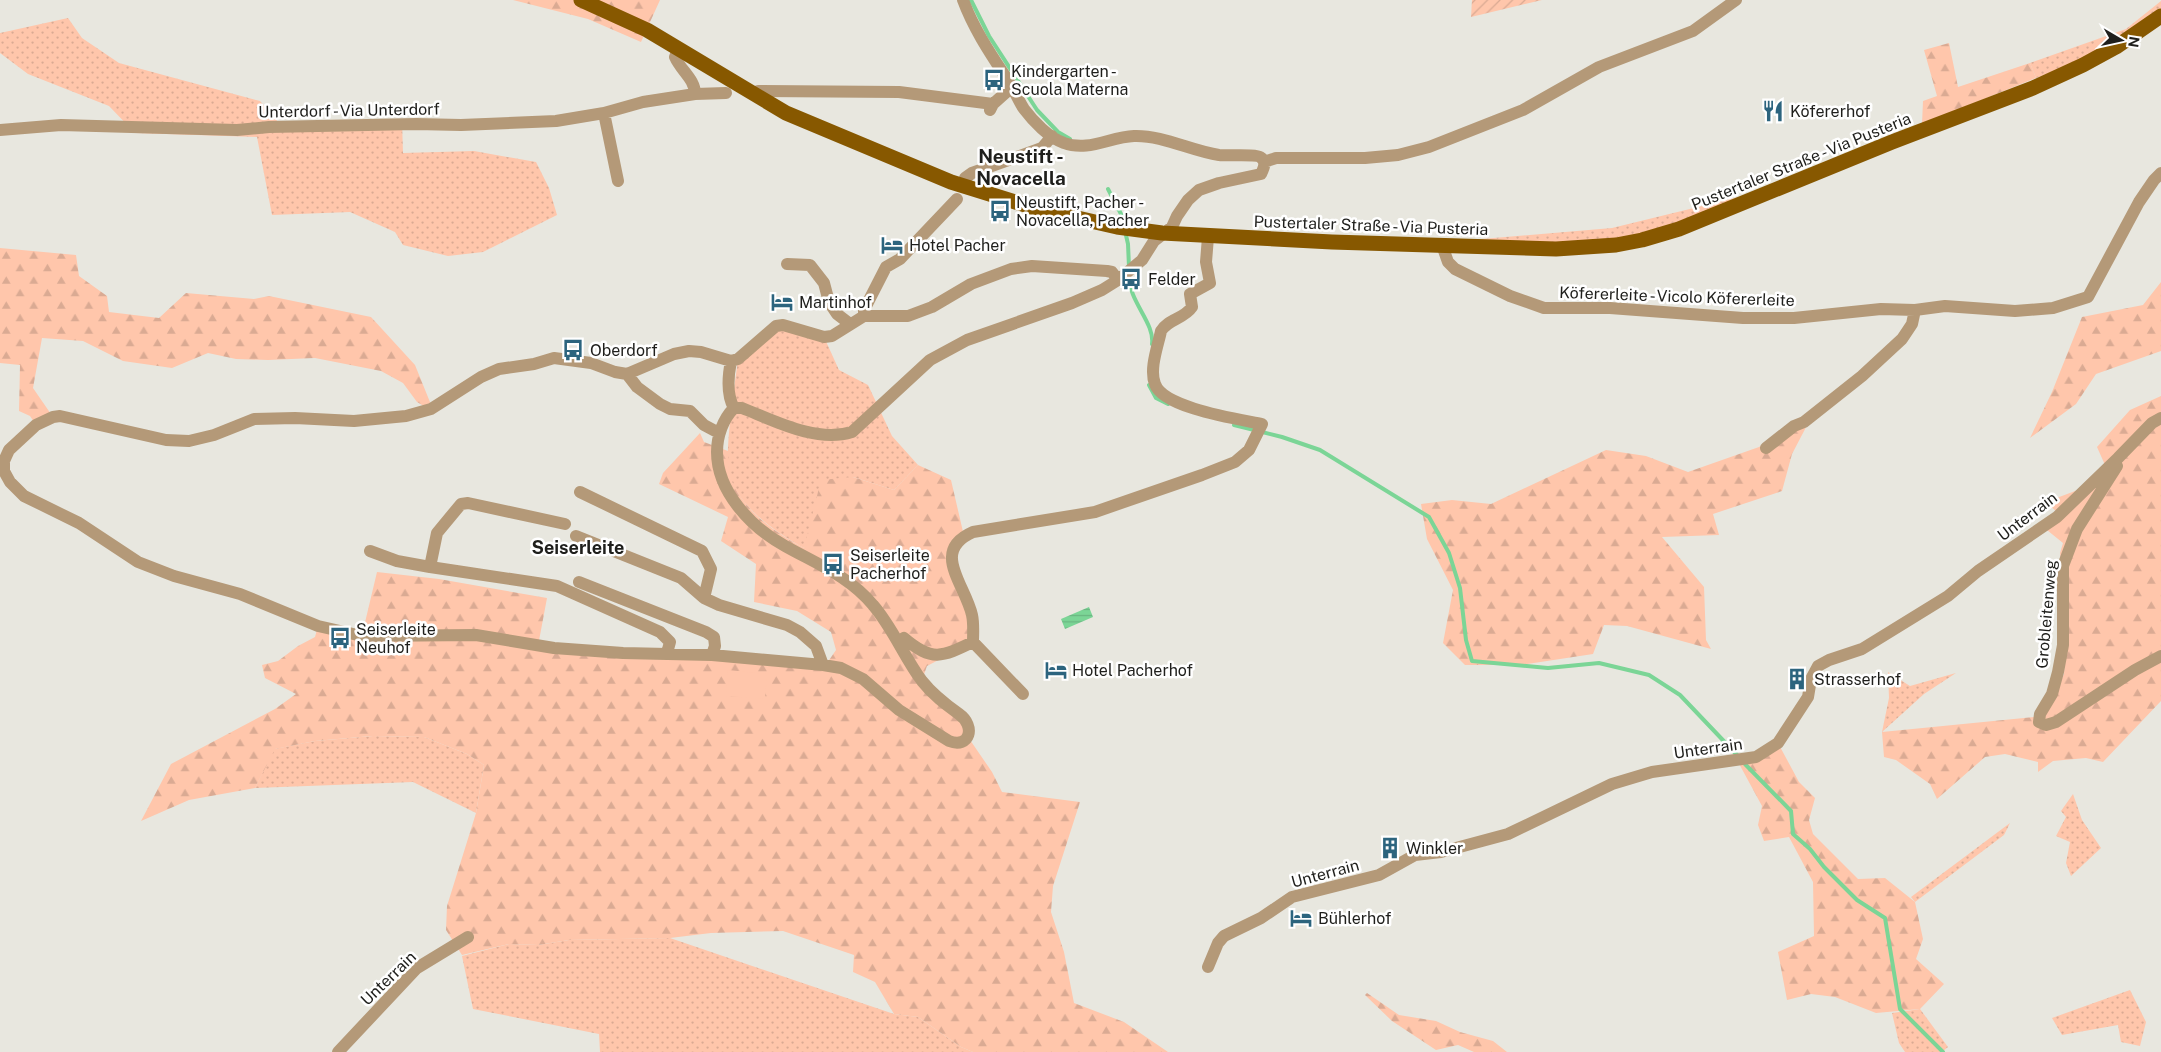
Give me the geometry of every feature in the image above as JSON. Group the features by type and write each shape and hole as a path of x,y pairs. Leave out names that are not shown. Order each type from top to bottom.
{"main road":[{"name":"Pustertaler Straße - Via Pusteria","path":"581,0 647,30 786,114 951,182 1003,199 1124,228 1162,233 1208,237 1556,248 1616,245 1642,240 1679,229 1892,142 2033,88 2083,65 2116,47 2161,16"}],"street":[{"path":"720,433 704,424 690,411 670,409 660,404 637,387 627,374 591,363 554,358 534,364 499,369 481,377 431,409 406,416 354,420 254,419 228,430 189,441 166,440 60,416 53,417 36,425 9,450 4,462 4,471 10,482 24,496 79,523 138,562 174,576 240,594 291,616 337,631 362,636 476,635 554,648 623,653 712,655 823,664 841,668 863,679 899,710 949,741 962,742 968,737 970,729 967,721 939,700 922,680 899,640 873,605 850,583 825,566 785,546 763,531 743,512 722,481 717,465 720,433 728,414 734,408 742,408 788,426 824,435 838,436 852,432 930,360 967,340 1072,304 1102,290 1118,280 1142,260 1154,241 1172,227 1188,200 1199,190 1218,183 1262,174 1264,168 1264,162 1261,157 1254,155 1235,157 1216,154 1151,137 1134,136 1086,146 1063,143 1052,136 1024,109 970,18 963,0"},
{"path":"1264,162 1276,158 1365,158 1398,155 1429,147 1523,110 1599,66 1693,31 1736,0"},
{"path":"678,49 675,57 692,80 695,86 695,94"},
{"path":"758,91 899,92 991,108 1012,87"},
{"name":"Unterdorf - Via Unterdorf","path":"0,130 61,125 237,130 269,127 507,124 556,121 604,113 643,102 695,94 726,93"},
{"path":"604,113 618,180"},
{"path":"965,178 972,172 1042,148 1052,136"},
{"name":"Köfererleite - Vicolo Köfererleite","path":"1442,245 1448,262 1455,269 1510,296 1544,308 1610,308 1743,318 1794,318 1881,309 1915,310 1945,306 2015,311 2053,308 2088,297 2140,202 2154,180 2161,173"},
{"path":"864,316 864,310 886,267 900,259 957,199"},
{"path":"1023,694 973,642 972,616 951,558 954,546 964,536 973,532 1095,512 1235,462 1249,450 1262,424 1172,400 1162,394 1155,386 1153,374 1161,331 1164,325 1188,314 1192,306 1190,294 1210,283 1206,262 1208,237"},
{"path":"787,264 810,265 824,283 829,302 836,314 850,324"},
{"path":"627,374 674,354 689,351 701,352 731,361 738,359 776,326 783,325 824,337 832,336 864,316 908,316 932,307 970,284 1011,269 1032,266 1107,271 1115,275 1118,280"},
{"path":"1766,448 1794,426 1804,422 1862,376 1902,338 1912,324 1915,310"},
{"path":"731,361 728,384 734,408"},
{"name":"Unterrain","path":"1208,967 1218,943 1224,936 1261,918 1292,897 1379,875 1415,856 1441,852 1508,834 1612,784 1652,772 1756,757 1778,743 1808,697 1811,679 1818,666 1829,660 1862,649 1948,596 1978,571 2057,516 2152,423 2161,418"},
{"name":"Grobleitenweg","path":"2118,458 2116,469 2077,529 2063,566 2063,644 2052,694 2040,714 2039,722 2046,725 2056,722 2135,670 2161,656"},
{"path":"580,492 702,551 711,568 704,598"},
{"path":"430,567 437,533 461,504 468,503 565,524"},
{"path":"576,536 681,578 704,598 719,606 787,626 800,632 816,646 823,664"},
{"path":"370,551 397,561 557,586 660,632 670,642 667,653"},
{"path":"578,582 706,632 714,637 715,646 712,655"},
{"path":"899,640 904,638 920,651 934,655 952,653 973,642"},
{"name":"Unterrain","path":"338,1052 417,968 468,937"}],"green space":[{"path":"513,0 660,0 641,42 588,19"},
{"path":"1472,0 1542,0 1471,17"},
{"path":"2161,1 2161,9 2081,61 2036,78 2030,63 2126,29"},
{"path":"68,18 82,38 119,63 260,101 278,122 402,121 403,153 474,151 536,162 549,188 557,215 483,252 448,256 403,245 395,232 350,212 272,215 257,137 135,133 109,106 28,74 0,53 0,33"},
{"path":"1949,43 1958,87 2030,63 2036,78 1922,124 1923,101 1937,96 1924,50"},
{"path":"1747,195 1669,226 1632,235 1579,242 1553,243 1446,242 1612,228"},
{"path":"0,248 76,255 79,276 107,296 109,312 159,318 186,293 254,299 269,296 371,317 415,365 434,412 417,402 403,383 381,371 315,358 236,359 208,353 172,368 123,361 83,341 42,338 33,388 53,417 36,425 30,416 19,411 20,365 0,363"},
{"path":"2161,282 2161,351 2096,374 2076,404 2030,438 2052,392 2082,317 2143,305"},
{"path":"776,326 824,337 839,370 868,385 892,436 918,465 894,490 853,477 804,548 772,528 751,510 735,489 728,468 732,403 738,359"},
{"path":"2161,396 2161,701 2103,762 2086,758 2053,761 2038,772 2038,762 2005,754 1985,757 1937,799 1930,784 1896,760 1884,757 1882,732 2044,716 2064,674 2067,617 2060,553 2063,543 2042,526 2058,513 2046,502 2083,488 2105,465 2097,447 2130,410"},
{"path":"1814,412 1792,454 1782,491 1713,514 1719,535 1662,537 1704,587 1706,640 1711,649 1627,626 1604,625 1593,654 1521,665 1465,665 1443,643 1453,590 1427,539 1421,504 1452,500 1491,504 1606,450 1646,456 1688,472 1759,447"},
{"path":"700,433 704,442 728,451 731,479 743,501 771,528 804,548 821,480 853,477 894,490 918,465 951,480 964,536 954,546 973,642 927,666 922,680 962,717 968,737 992,772 1002,792 1080,802 1053,886 1051,912 1064,952 1074,1003 1124,1022 1168,1052 973,1052 961,1047 918,1017 894,1014 875,982 853,972 854,955 783,931 711,933 670,938 569,940 538,945 509,944 462,955 446,930 447,906 476,813 484,765 467,754 424,737 372,736 315,741 275,749 255,788 189,800 141,821 171,764 275,709 296,694 265,678 262,665 278,661 298,646 315,637 318,626 362,635 377,572 439,579 547,598 538,646 823,669 836,650 831,632 797,611 754,602 756,564 721,541 728,517 659,484 663,473"},
{"path":"728,670 767,674 765,699 726,696"},
{"path":"1888,672 1910,686 1956,673 1924,694 1882,732 1889,698"},
{"path":"373,736 424,737 467,754 484,765 476,813 413,782 255,788 274,749 315,741"},
{"path":"1778,743 1799,782 1815,798 1809,820 1813,834 1858,879 1885,878 1915,902 1923,939 1916,959 1944,984 1920,1009 1876,1013 1835,997 1811,994 1787,1000 1778,952 1814,936 1813,882 1789,837 1764,841 1758,825 1762,806 1737,760"},
{"path":"2073,794 2082,820 2101,848 2071,876 2066,863 2070,842 2056,836 2066,817 2061,811"},
{"path":"2010,823 2004,835 1915,902 1911,897"},
{"path":"670,938 894,1014 918,1017 961,1047 973,1052 600,1052 599,1034 473,1009 462,956 509,944 538,945 569,940"},
{"path":"2130,990 2146,1022 2140,1046 2121,1042 2118,1025 2062,1035 2052,1018"},
{"path":"1367,993 1399,1015 1436,1021 1460,1032 1493,1041 1507,1052 1474,1052 1458,1045 1436,1050 1392,1021 1365,995"},
{"path":"1920,1009 1948,1047 1942,1052 1905,1052 1899,1043 1892,1013"}],"shaded area":[{"path":"1089,607 1093,617 1065,629 1061,619"}],"waterway":[{"path":"971,0 989,36 1037,110 1058,132 1070,139"},
{"path":"1108,189 1122,216 1124,225"},
{"path":"1125,231 1128,244 1129,267"},
{"path":"1129,276 1133,295 1150,328 1152,344"},
{"path":"1149,385 1156,398 1168,404"},
{"path":"1234,425 1282,437 1320,450 1429,517 1449,553 1460,588 1466,640 1472,661 1548,668 1599,663 1649,675 1680,695 1738,756"},
{"path":"1743,762 1791,811 1793,834 1810,849 1824,867 1857,900 1885,918 1900,1009 1943,1052"}],"place":[{"name":"Kindergarten - Scuola Materna","path":"994,80"},
{"name":"Köfererhof","path":"1773,111"},
{"name":"Neustift, Pacher - Novacella, Pacher","path":"1000,211"},
{"name":"Hotel Pacher","path":"892,245"},
{"name":"Felder","path":"1131,279"},
{"name":"Martinhof","path":"782,302"},
{"name":"Oberdorf","path":"573,350"},
{"name":"Seiserleite Pacherhof","path":"833,564"},
{"name":"Seiserleite Neuhof","path":"340,638"},
{"name":"Hotel Pacherhof","path":"1056,670"},
{"name":"Strasserhof","path":"1797,679"},
{"name":"Winkler","path":"1390,848"},
{"name":"Bühlerhof","path":"1301,918"}],"district":[{"name":"Neustift - Novacella","path":"1021,167"},
{"name":"Seiserleite","path":"578,548"}]}
